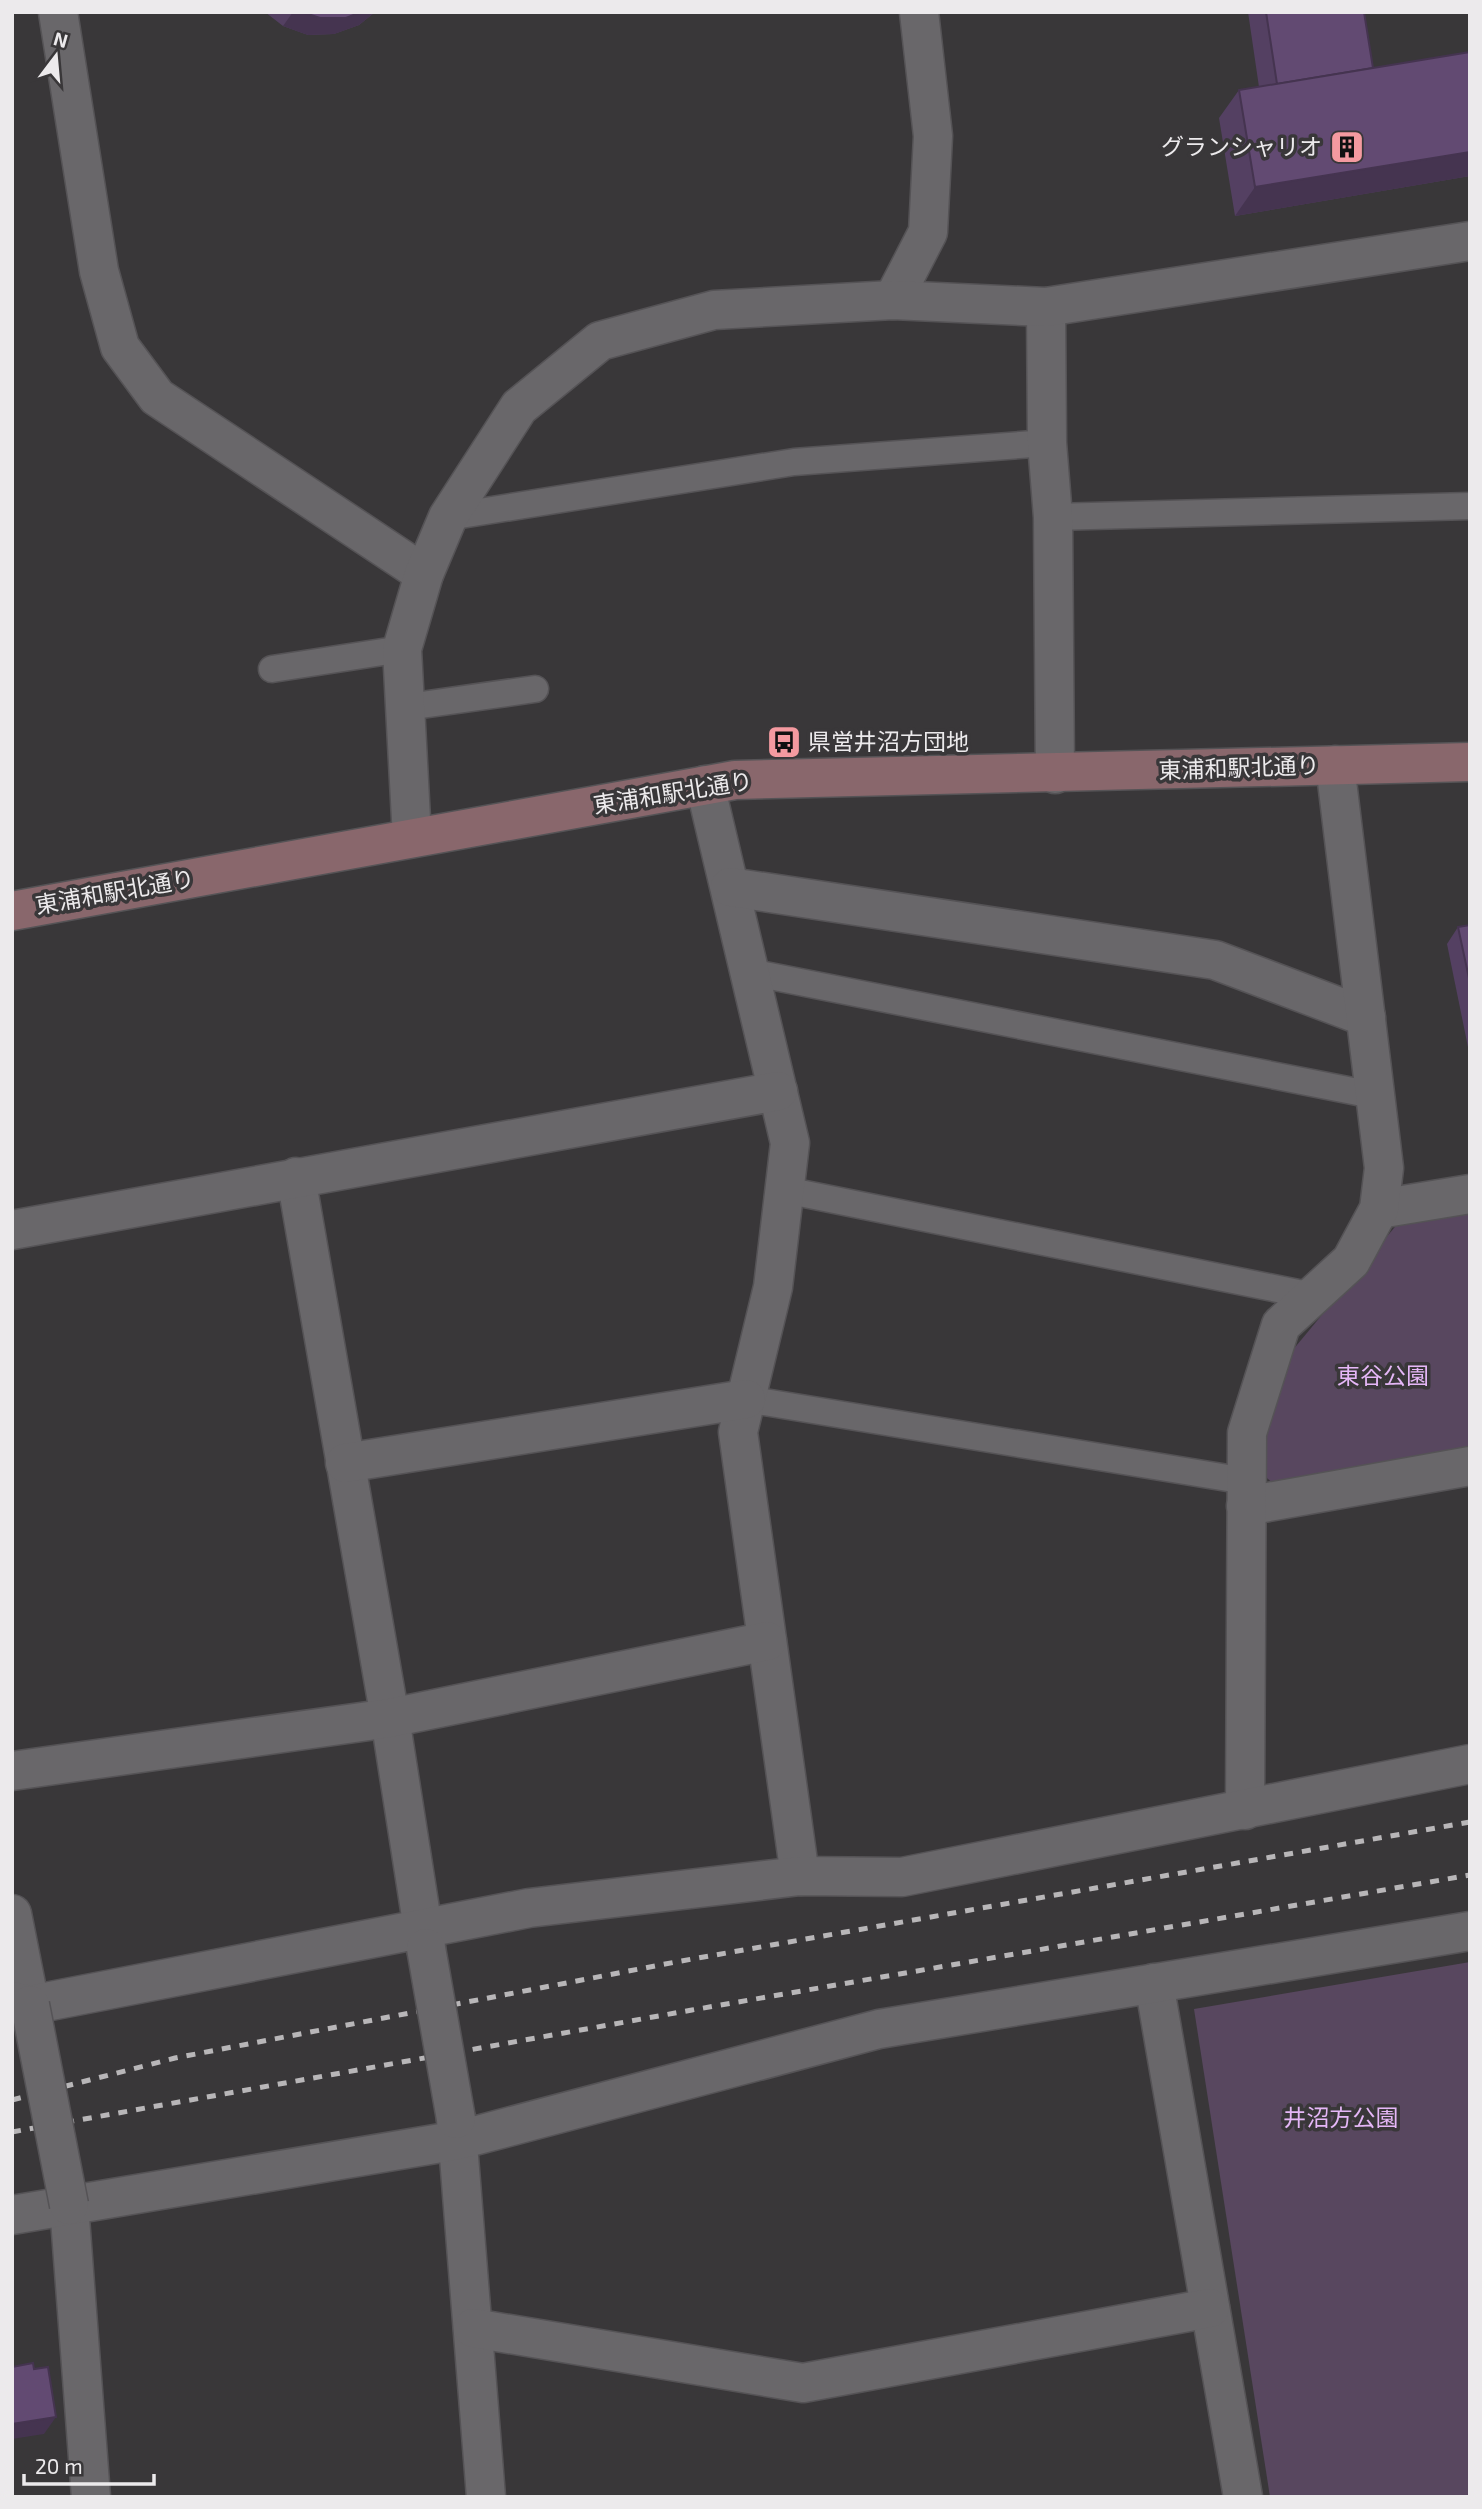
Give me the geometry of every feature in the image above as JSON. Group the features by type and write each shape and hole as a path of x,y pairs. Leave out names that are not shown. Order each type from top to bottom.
{"street":[{"path":"58,12 99,271 120,347 157,397 424,574"},
{"path":"893,300 928,232 933,136 919,12"},
{"path":"412,838 402,649 424,574 448,517 519,407 600,341 714,310 893,300 1046,307 1470,241"},
{"path":"1046,307 1047,443 1053,517 1055,774"},
{"name":"東浦和駅北通り","path":"12,911 735,780 1470,762"},
{"path":"1245,1810 1247,1433 1281,1325 1350,1261 1379,1209 1384,1168 1373,1095 1335,765"},
{"path":"705,785 790,1143 773,1287 738,1432 800,1876"},
{"path":"730,887 1215,960 1366,1017"},
{"path":"12,1230 778,1091"},
{"path":"296,1177 390,1718 457,2129 486,2497"},
{"path":"1379,1209 1470,1194"},
{"path":"345,1463 746,1399"},
{"path":"1246,1494 1470,1466"},
{"path":"12,1771 390,1718 767,1641"},
{"path":"21,2003 424,1938 529,1908 800,1876 902,1877 1470,1764"},
{"path":"12,1914 21,2003 69,2205 89,2496"},
{"path":"12,2215 457,2129 879,2029 1470,1931"},
{"path":"1154,1983 1243,2497"},
{"path":"473,2328 803,2383 1210,2308"}],"lane":[{"path":"448,517 794,462 1047,443"},
{"path":"1053,517 1470,506"},
{"path":"272,668 402,649"},
{"path":"407,707 535,689"},
{"path":"749,972 1373,1095"},
{"path":"785,1190 1313,1296"},
{"path":"746,1399 1246,1494"}],"green space":[{"name":"東谷公園","path":"1470,1210 1470,1450 1276,1486 1259,1471 1258,1426 1287,1357 1399,1222"},
{"name":"井沼方公園","path":"1470,1962 1470,2497 1270,2497 1194,2009"}],"building":[{"path":"302,12 361,12 346,18 320,18"},
{"path":"1266,12 1364,12 1373,68 1277,84"},
{"name":"グランシャリオ","path":"1470,52 1470,152 1255,187 1239,90"},
{"path":"1470,925 1470,983 1458,927"},
{"path":"33,2363 34,2369 48,2367 56,2417 12,2424 12,2367"}],"railway":[{"path":"12,2100 175,2058 681,1961 1470,1822"},
{"path":"12,2132 692,2010 1470,1875"}],"place":[{"name":"グランシャリオ","path":"1347,147"},
{"name":"県営井沼方団地","path":"784,742"}]}
